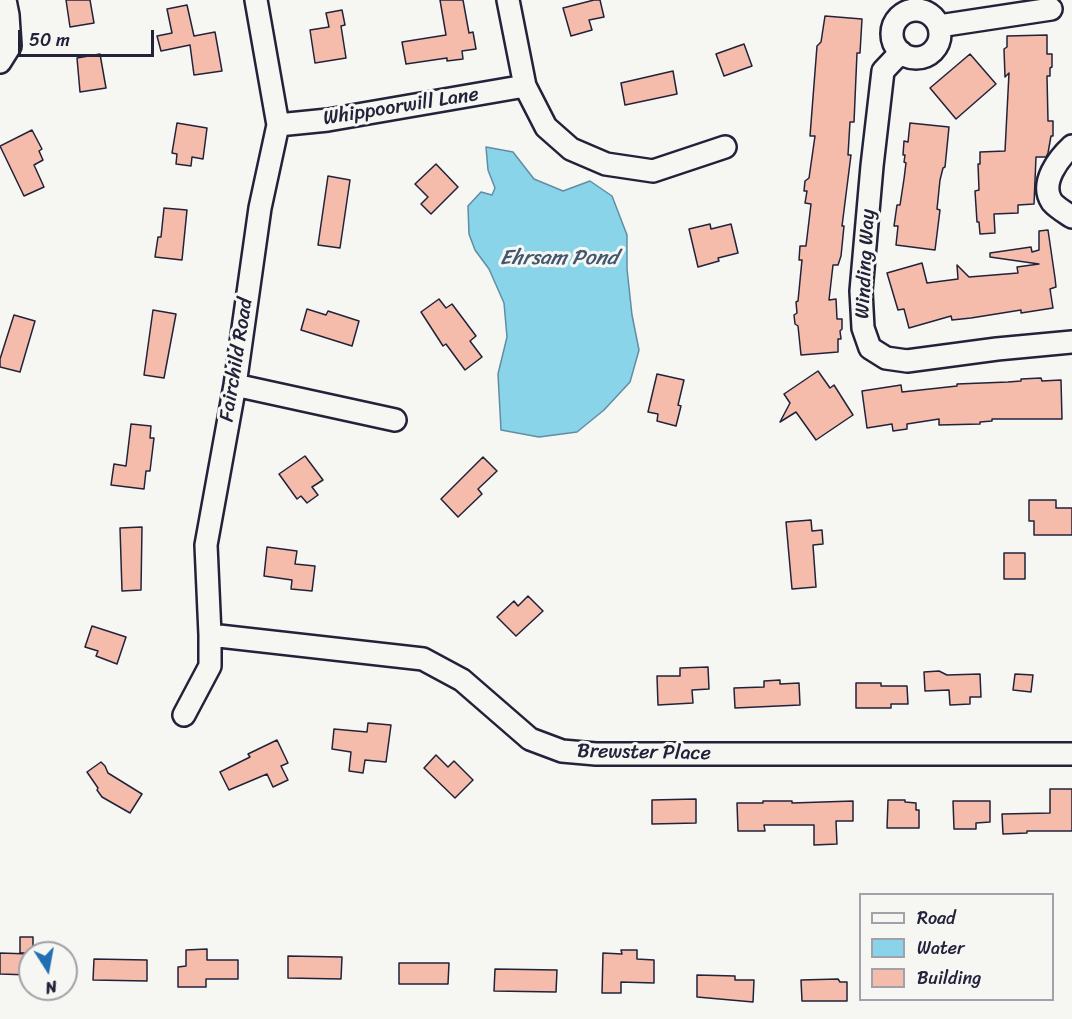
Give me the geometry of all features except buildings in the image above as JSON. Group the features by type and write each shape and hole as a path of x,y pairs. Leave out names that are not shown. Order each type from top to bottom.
{"street":[{"path":"0,62 10,46 8,15 4,0"},
{"name":"Fairchild Road","path":"184,716 210,666 206,545 235,385 260,208 278,125 256,0"},
{"path":"508,0 525,86 546,127 571,149 606,164 653,171 725,147"},
{"path":"939,26 1051,9"},
{"path":"922,10 935,19 939,26 938,42 934,50 927,55 909,56 901,52 892,38 892,30 900,16 907,12 922,10"},
{"name":"Winding Way","path":"901,52 883,71 872,166 861,291 863,328 870,348 886,358 907,361 1072,342"},
{"name":"Whippoorwill Lane","path":"278,125 328,120 525,86"},
{"path":"1072,146 1062,156 1048,184 1053,203 1072,217"},
{"path":"235,385 395,420"},
{"name":"Brewster Place","path":"210,635 423,659 462,680 530,739 562,751 596,754 1072,754"}],"water":[{"name":"Ehrsam Pond","path":"486,147 513,152 534,179 563,191 590,181 612,196 627,235 627,269 639,350 630,382 604,410 577,432 539,437 501,430 498,374 507,337 504,303 489,269 475,250 469,234 468,206 481,192 492,195 495,188 488,170"}]}
